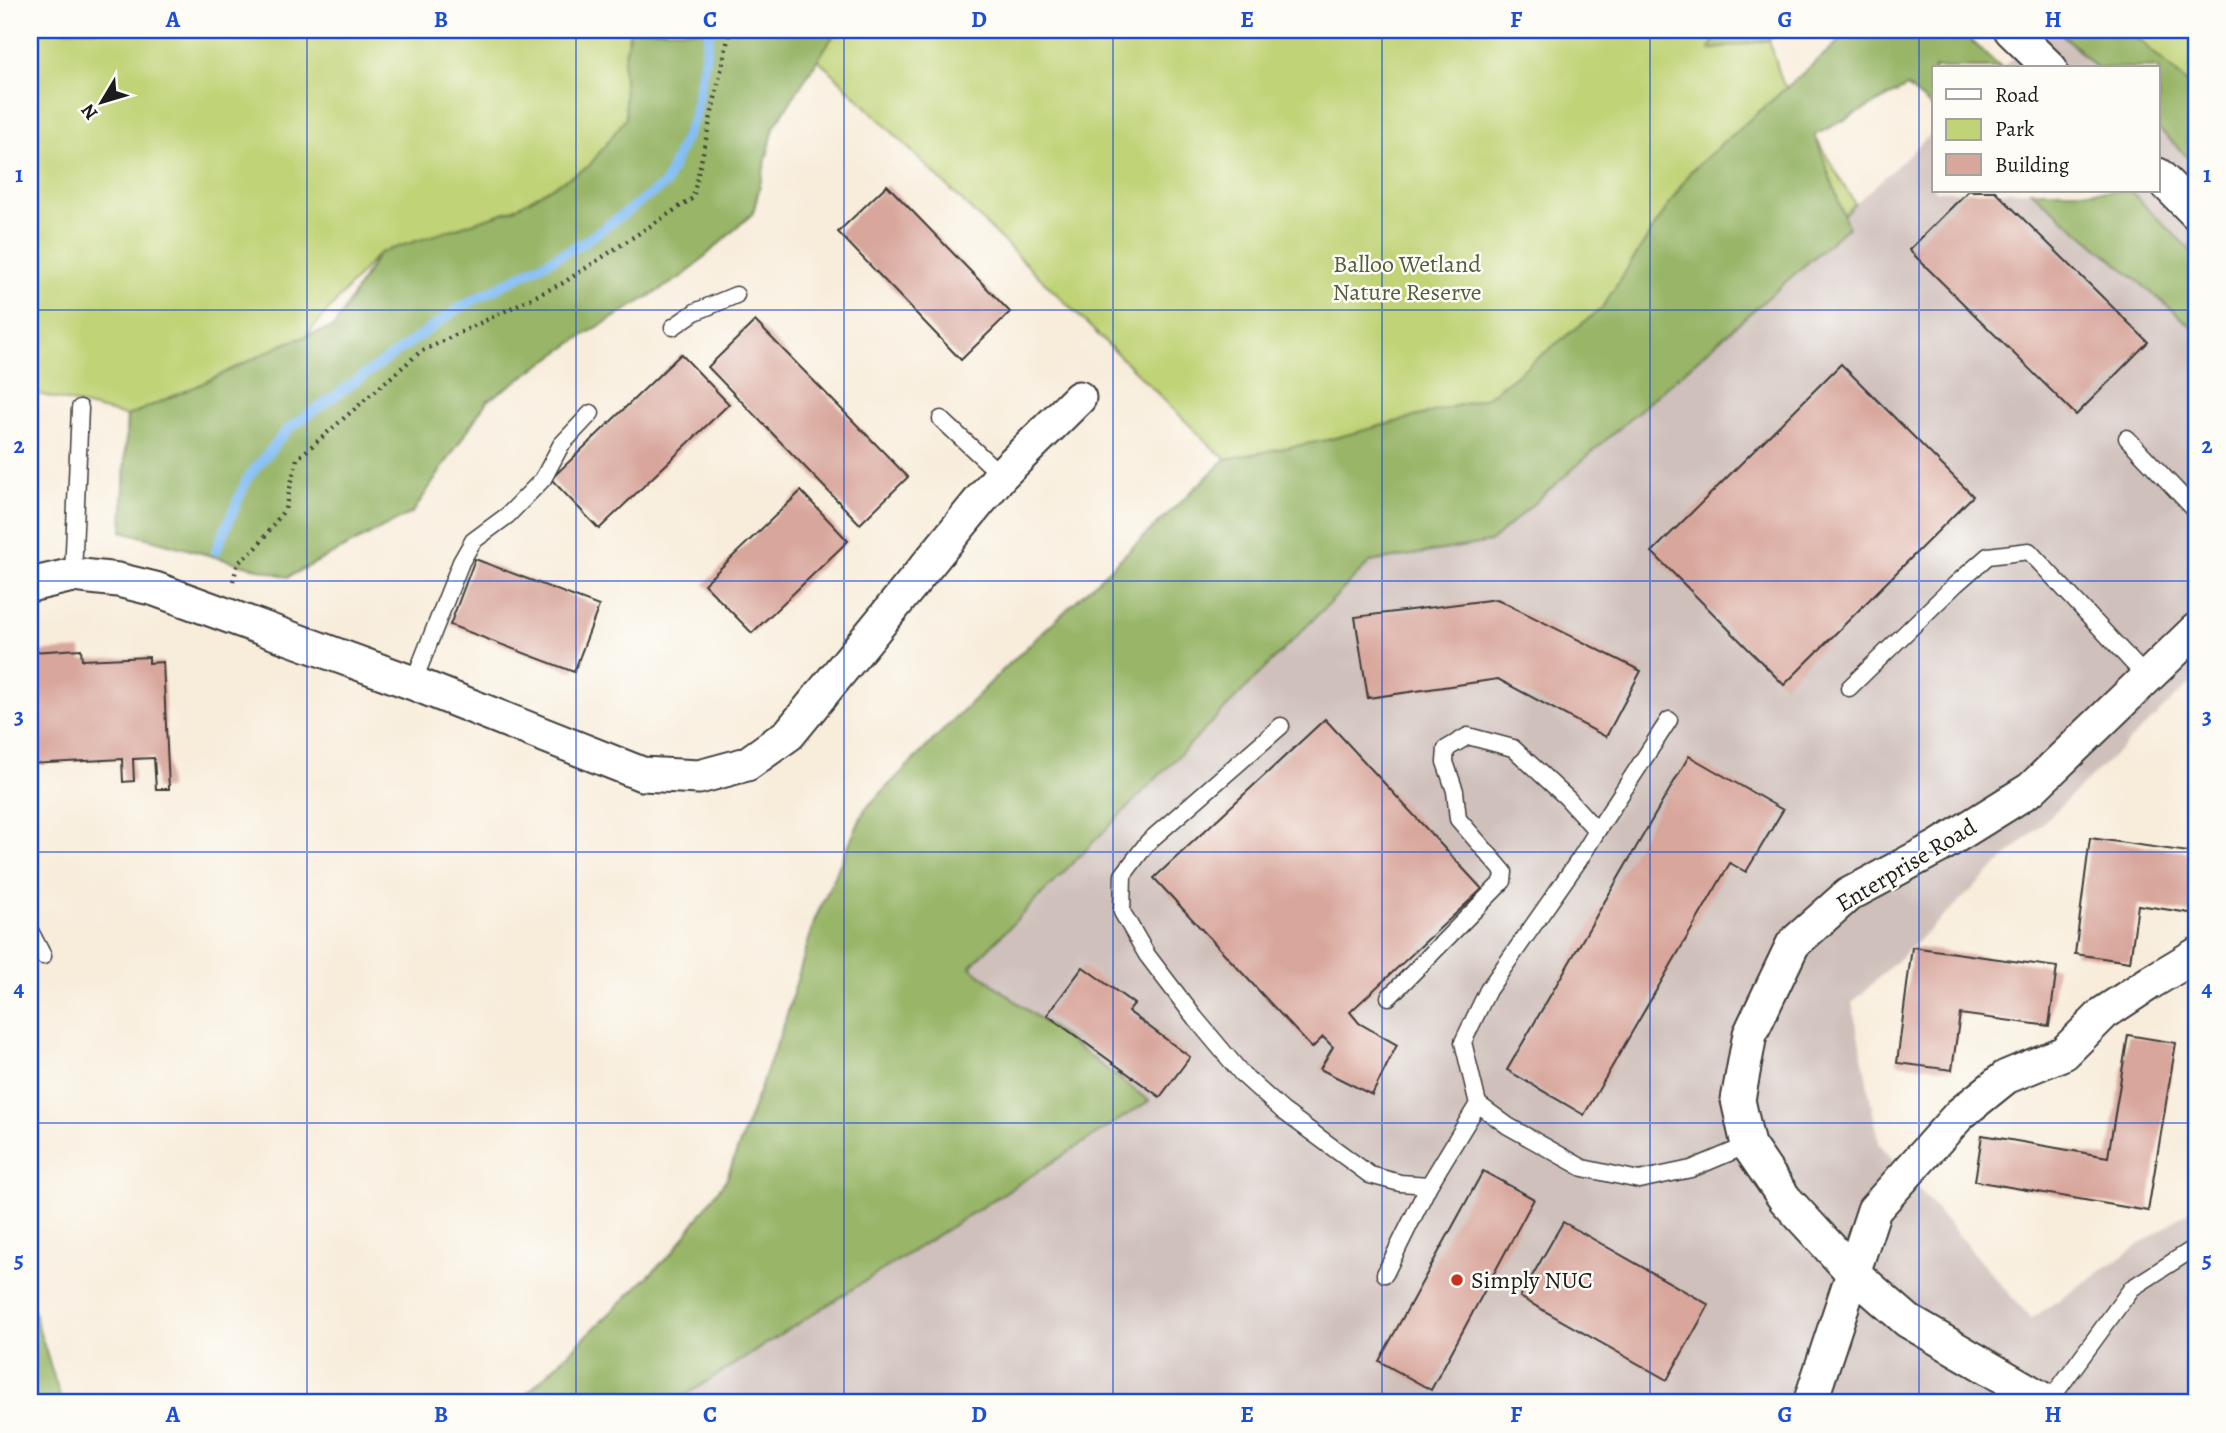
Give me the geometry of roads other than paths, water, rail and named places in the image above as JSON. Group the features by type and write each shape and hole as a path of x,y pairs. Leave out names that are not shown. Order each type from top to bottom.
{"street":[{"path":"2011,30 2048,66"},
{"path":"2160,176 2196,212"},
{"path":"30,585 73,575 118,580 155,589 413,683 642,774 699,777 747,764 789,734 1001,475 1079,398"},
{"name":"Enterprise Road","path":"2048,1403 1908,1321 1853,1273 1784,1199 1748,1145 1738,1100 1750,1034 1793,944 1848,895 1938,846 2031,789 2196,630"},
{"path":"1810,1403 1874,1210 1960,1114 2006,1077 2064,1053 2104,1013 2196,955"}],"lane":[{"path":"673,327 695,312 736,295"},
{"path":"73,575 80,408"},
{"path":"413,683 460,562 473,541 508,515 543,479 561,445 591,413"},
{"path":"941,419 1001,475"},
{"path":"2127,438 2196,511"},
{"path":"1849,688 1956,583 1988,556 2029,551 2147,678"},
{"path":"1669,720 1579,860 1488,990 1463,1042 1478,1104 1508,1126 1583,1168 1639,1180 1691,1168 1748,1145"},
{"path":"1281,726 1148,842 1123,875 1122,912 1147,955 1195,1018 1242,1074 1283,1111 1370,1175 1400,1183 1429,1185"},
{"path":"1389,997 1503,881 1504,872 1458,819 1455,791 1445,762 1446,749 1468,736 1513,748 1567,798 1597,831"},
{"path":"30,931 43,956"},
{"path":"1385,1275 1429,1185 1478,1104"},
{"path":"2048,1403 2132,1288 2196,1247"}],"waterway":[{"path":"216,551 247,479 287,430 459,308 583,243 665,184 694,117 710,30"}],"place":[{"name":"Simply NUC","path":"1457,1280"}],"park label":[{"name":"Balloo Wetland Nature Reserve","path":"1407,278"}]}
